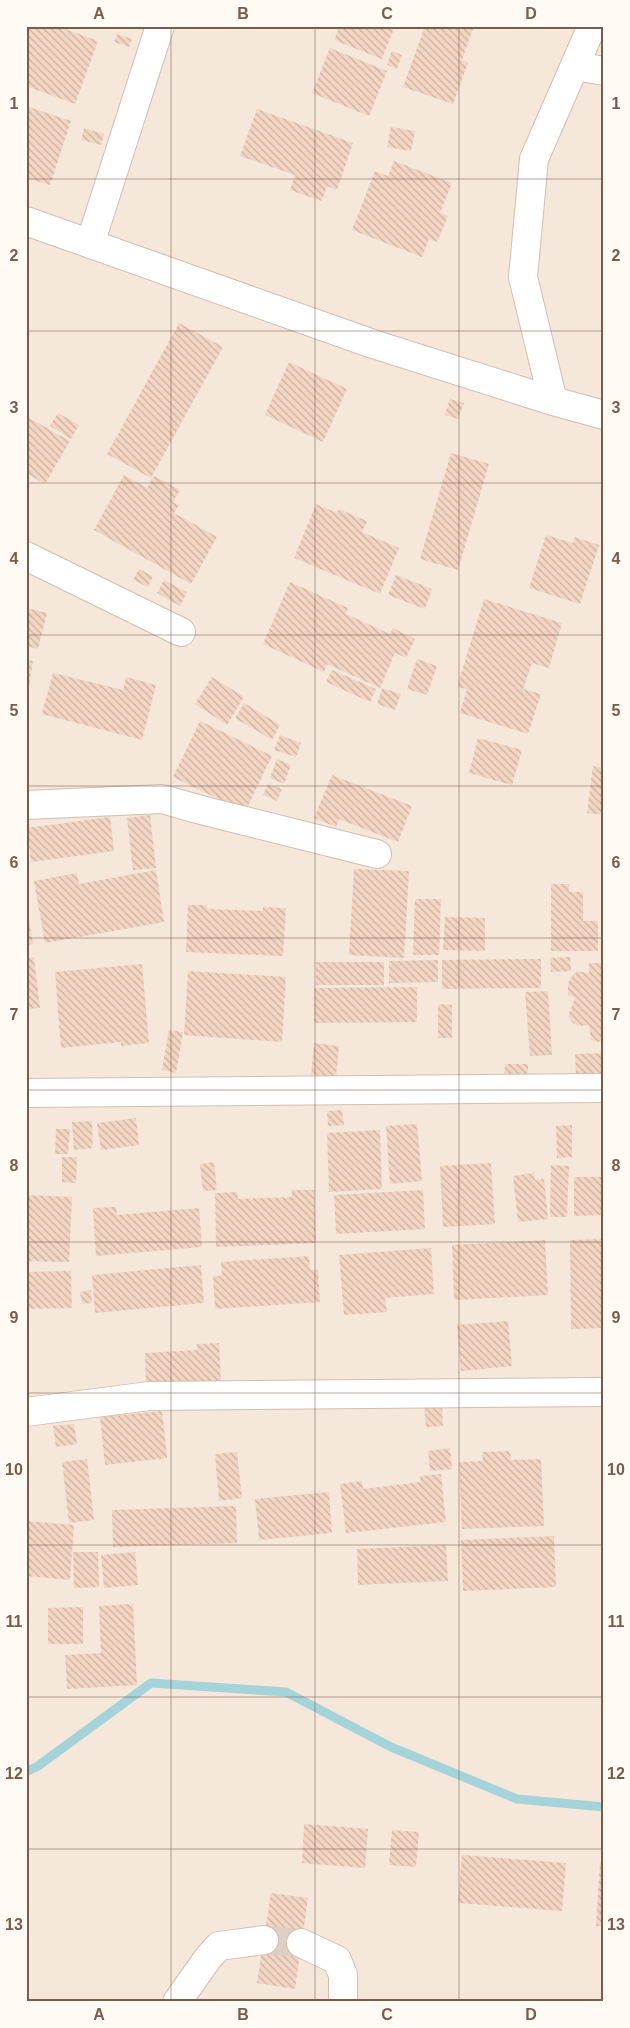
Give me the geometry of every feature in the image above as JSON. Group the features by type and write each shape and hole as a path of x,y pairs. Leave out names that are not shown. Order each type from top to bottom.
{"street":[{"path":"90,244 160,26"},
{"path":"553,401 523,277 534,159 592,26"},
{"path":"575,66 604,71"},
{"path":"26,221 373,344 553,401 604,415"},
{"path":"26,556 181,632"},
{"path":"26,806 162,799 377,854"},
{"path":"26,1093 604,1088"},
{"path":"26,1412 149,1396 604,1392"},
{"path":"177,2002 208,1958 219,1946 264,1940"},
{"path":"301,1943 337,1960 342,1975 343,2002"}],"shaded area":[{"path":"26,26 604,26 604,2002 26,2002"}],"building":[{"path":"26,26 57,26 98,41 75,104 26,86"},
{"path":"340,26 395,26 382,59 334,40"},
{"path":"425,26 474,26 462,60 468,63 453,104 403,87"},
{"path":"117,34 132,39 129,47 114,42"},
{"path":"330,48 387,71 369,116 312,93"},
{"path":"392,51 402,55 397,69 387,65"},
{"path":"26,106 71,121 50,185 26,178"},
{"path":"257,109 353,143 337,190 327,186 322,201 290,190 295,175 240,156"},
{"path":"391,127 415,131 411,151 387,147"},
{"path":"84,128 104,134 101,145 81,140"},
{"path":"394,161 452,183 440,213 448,216 437,242 429,239 422,257 352,230 375,171 388,176"},
{"path":"179,323 223,347 151,478 107,454"},
{"path":"289,362 347,389 323,442 265,415"},
{"path":"450,399 464,403 458,419 445,415"},
{"path":"58,413 79,425 71,439 50,426"},
{"path":"26,416 70,441 45,484 26,473"},
{"path":"451,453 489,464 458,570 420,559"},
{"path":"124,475 147,488 154,476 180,490 173,502 179,505 174,513 217,537 191,584 94,530"},
{"path":"316,504 337,513 339,509 367,521 362,532 399,548 380,594 294,558"},
{"path":"546,535 573,543 575,537 599,545 580,604 529,588"},
{"path":"139,569 153,576 148,587 133,580"},
{"path":"396,575 432,589 425,609 388,595"},
{"path":"164,580 187,592 180,606 157,593"},
{"path":"290,582 348,608 346,614 390,634 393,628 415,639 406,658 395,653 380,688 327,664 324,672 263,644"},
{"path":"484,599 562,623 549,668 532,663 523,689 541,694 528,734 460,713 467,689 457,687"},
{"path":"26,608 47,613 38,649 26,646"},
{"path":"417,659 437,666 427,695 407,689"},
{"path":"26,660 33,661 27,699 26,699"},
{"path":"332,670 376,689 370,702 326,682"},
{"path":"53,673 123,690 126,677 156,685 142,740 42,714"},
{"path":"212,677 244,697 227,725 195,704"},
{"path":"382,688 401,694 395,710 377,704"},
{"path":"244,703 280,725 272,740 235,718"},
{"path":"200,721 272,756 245,812 173,777"},
{"path":"280,735 301,743 296,757 274,750"},
{"path":"478,738 522,750 512,785 469,773"},
{"path":"277,759 291,765 284,784 270,778"},
{"path":"593,766 604,768 604,815 587,813"},
{"path":"332,775 412,806 398,842 339,819 336,827 314,818"},
{"path":"268,784 282,789 277,801 263,795"},
{"path":"150,815 156,868 133,870 127,818"},
{"path":"110,817 114,851 31,862 27,828"},
{"path":"354,869 409,871 404,958 349,955"},
{"path":"156,870 164,922 45,943 34,881 77,873 79,884"},
{"path":"551,884 569,884 569,892 583,892 583,921 598,921 598,951 551,951"},
{"path":"415,899 441,899 439,955 413,955"},
{"path":"26,903 33,944 26,945"},
{"path":"188,905 207,905 207,909 263,911 263,907 286,908 283,956 186,952"},
{"path":"445,917 485,918 485,951 443,950"},
{"path":"34,957 40,1008 26,1009 26,958"},
{"path":"570,957 571,971 551,972 550,958"},
{"path":"541,959 541,988 442,989 442,960"},
{"path":"438,960 438,982 389,983 389,961"},
{"path":"316,962 384,962 384,985 316,985"},
{"path":"589,963 604,963 604,1040 597,1042 591,1040 589,1025 579,1026 573,1023 568,1016 575,998 568,995 568,984 572,976 578,971 589,974"},
{"path":"142,964 149,1043 121,1046 121,1042 61,1048 55,972"},
{"path":"188,971 286,977 282,1042 184,1035"},
{"path":"417,987 417,1022 314,1023 314,988"},
{"path":"548,991 552,1055 530,1056 525,992"},
{"path":"438,1004 452,1005 452,1038 438,1038"},
{"path":"169,1030 183,1032 176,1073 162,1070"},
{"path":"314,1043 339,1046 336,1077 311,1075"},
{"path":"604,1053 604,1077 576,1079 575,1054"},
{"path":"505,1064 528,1064 528,1082 504,1082"},
{"path":"342,1110 344,1125 328,1126 327,1111"},
{"path":"136,1118 139,1145 101,1150 97,1123"},
{"path":"92,1121 93,1148 74,1150 72,1122"},
{"path":"417,1124 422,1181 390,1184 386,1126"},
{"path":"572,1125 572,1157 557,1158 556,1126"},
{"path":"56,1129 70,1129 68,1154 55,1154"},
{"path":"380,1130 382,1189 329,1192 327,1133"},
{"path":"62,1157 77,1157 76,1183 62,1182"},
{"path":"214,1162 217,1190 203,1191 200,1164"},
{"path":"491,1163 495,1224 443,1227 440,1166"},
{"path":"551,1165 569,1166 567,1217 550,1217"},
{"path":"534,1173 535,1180 544,1179 548,1219 518,1222 513,1176"},
{"path":"574,1177 604,1177 604,1215 574,1216"},
{"path":"292,1190 314,1190 316,1243 216,1247 215,1193 237,1192 238,1199 292,1197"},
{"path":"423,1190 425,1229 336,1234 334,1195"},
{"path":"26,1195 72,1197 69,1262 26,1261"},
{"path":"116,1207 117,1215 199,1208 202,1247 96,1256 93,1208"},
{"path":"604,1239 604,1328 571,1329 570,1240"},
{"path":"545,1240 548,1295 454,1300 452,1245"},
{"path":"431,1248 434,1294 385,1298 387,1312 344,1315 339,1255"},
{"path":"309,1256 310,1270 318,1270 320,1302 215,1309 213,1276 222,1276 221,1262"},
{"path":"201,1265 204,1303 95,1313 92,1275"},
{"path":"71,1271 72,1308 26,1309 26,1272"},
{"path":"91,1290 92,1303 82,1304 80,1292"},
{"path":"508,1321 512,1366 461,1371 457,1325"},
{"path":"219,1343 221,1381 146,1384 145,1353 197,1350 197,1344"},
{"path":"442,1406 443,1426 426,1427 424,1407"},
{"path":"162,1411 167,1458 105,1465 100,1417"},
{"path":"74,1424 77,1444 56,1447 53,1426"},
{"path":"450,1448 452,1469 430,1471 428,1451"},
{"path":"510,1451 511,1460 541,1459 544,1526 462,1529 459,1462 483,1461 482,1452"},
{"path":"237,1452 242,1498 219,1501 215,1454"},
{"path":"87,1459 94,1520 69,1523 62,1462"},
{"path":"441,1474 446,1522 346,1533 340,1484 362,1481 363,1489 421,1482 420,1476"},
{"path":"329,1492 332,1533 259,1540 255,1499"},
{"path":"236,1506 237,1543 113,1547 112,1510"},
{"path":"26,1521 74,1525 70,1580 26,1576"},
{"path":"554,1536 556,1587 463,1591 461,1540"},
{"path":"446,1545 448,1581 358,1585 357,1549"},
{"path":"73,1552 98,1552 99,1587 74,1588"},
{"path":"135,1552 138,1585 104,1588 101,1555"},
{"path":"133,1604 137,1685 67,1689 65,1655 101,1653 99,1606"},
{"path":"83,1607 83,1644 48,1644 48,1608"},
{"path":"304,1824 368,1829 365,1868 302,1863"},
{"path":"392,1830 419,1832 416,1867 389,1865"},
{"path":"462,1855 566,1863 562,1911 458,1903"},
{"path":"600,1862 604,1862 604,1926 596,1926"},
{"path":"271,1893 308,1898 295,1989 257,1983"}],"waterway":[{"path":"26,1772 38,1766 151,1683 286,1692 391,1747 517,1799 604,1807"}],"tunnel":[{"path":"264,1940 301,1943"}]}
